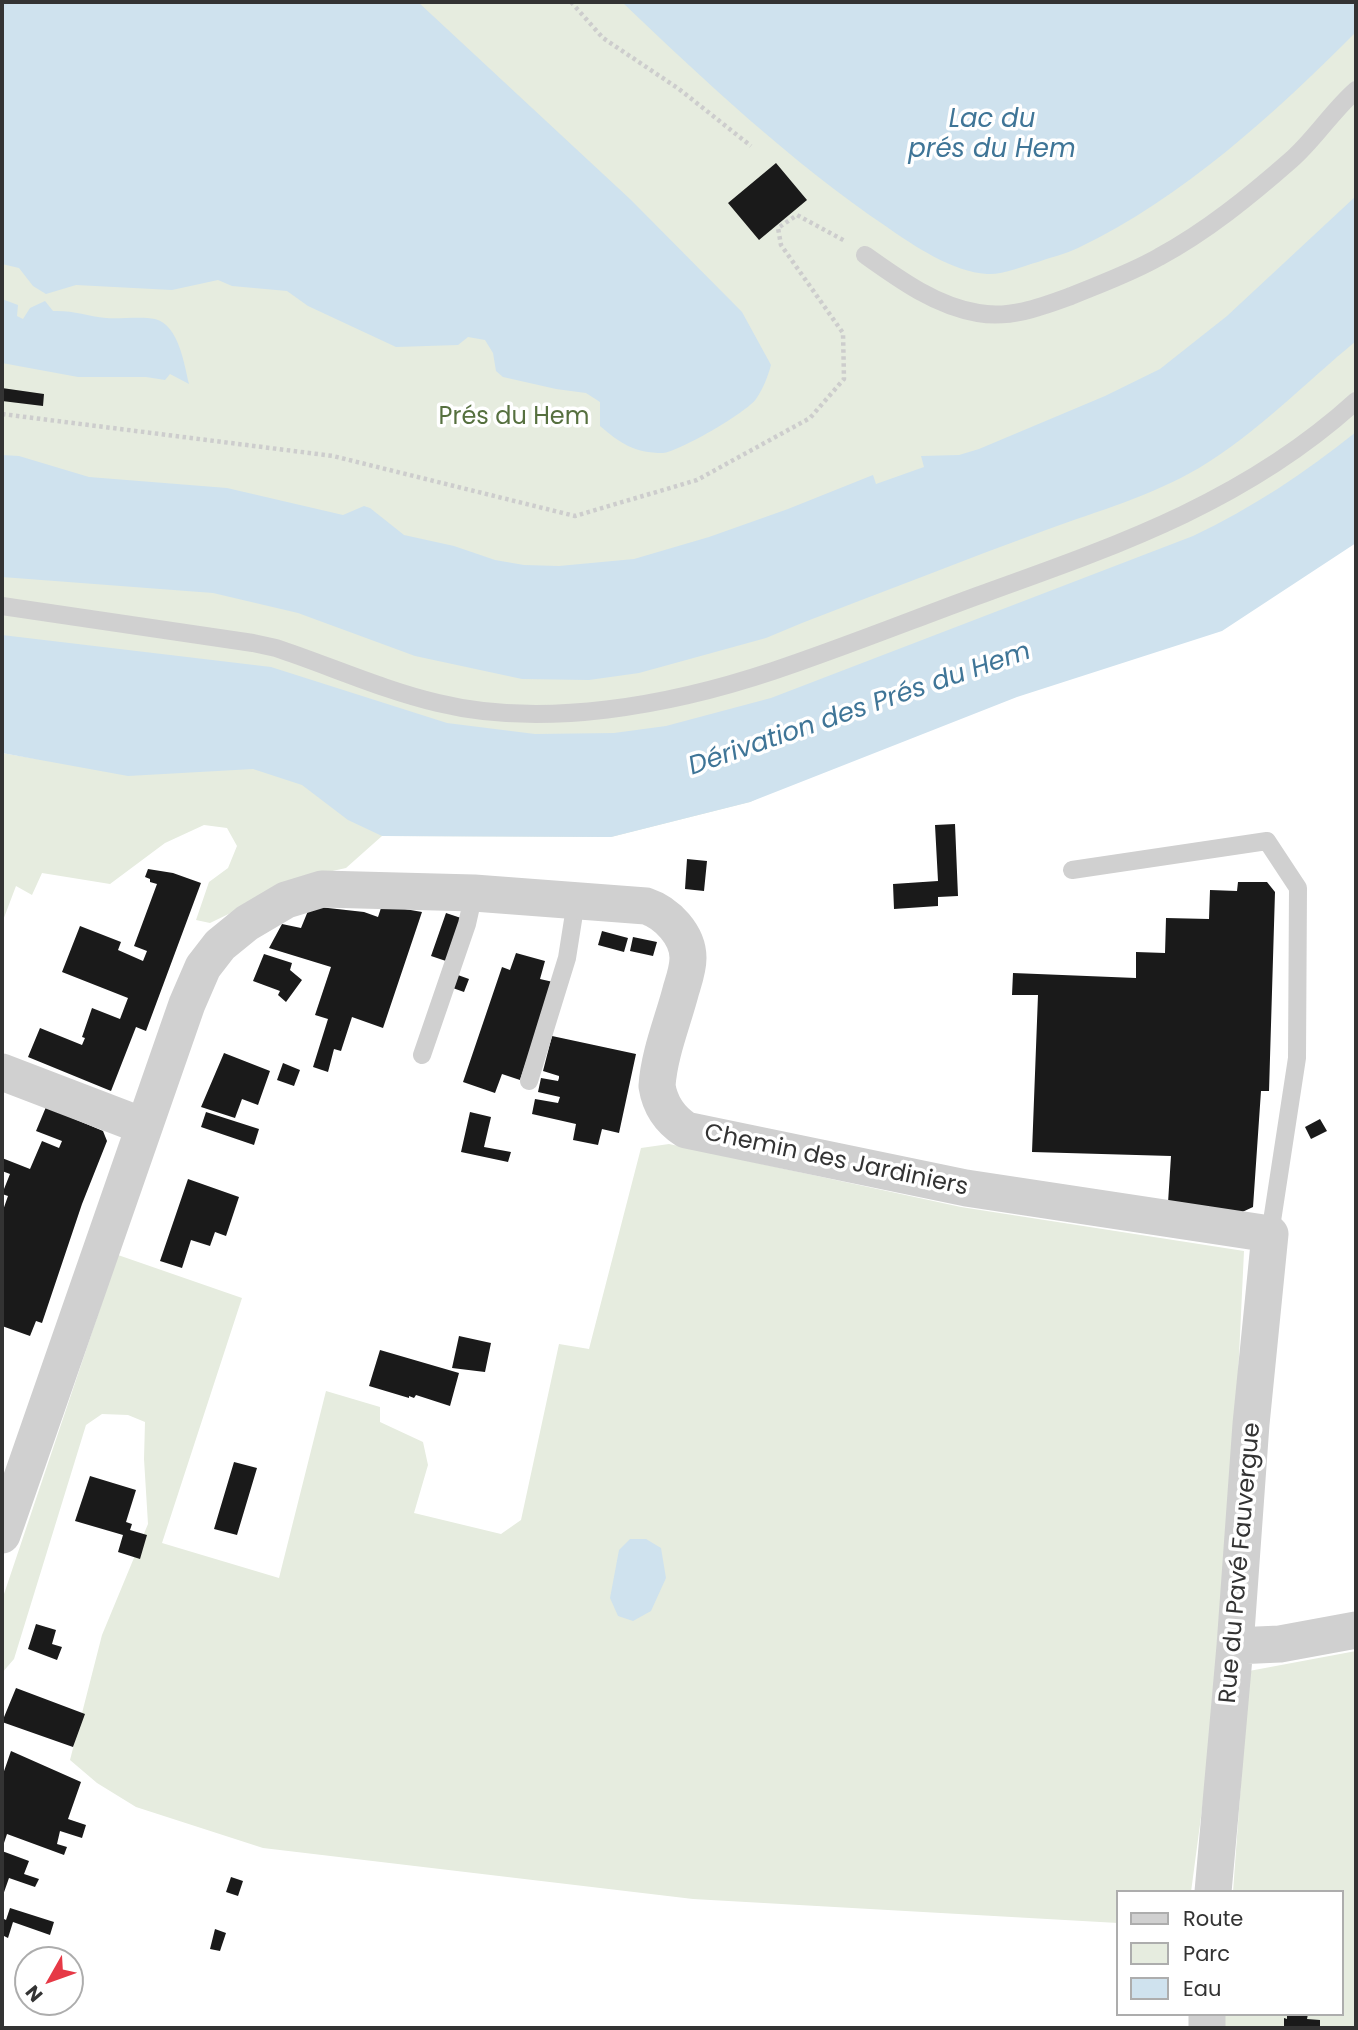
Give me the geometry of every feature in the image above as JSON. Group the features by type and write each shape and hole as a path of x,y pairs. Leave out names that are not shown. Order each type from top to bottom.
{"street":[{"name":"Chemin des Jardiniers","path":"2,1535 194,986 210,956 247,923 286,900 322,889 474,893 646,906 657,910 666,916 687,948 687,970 657,1086 668,1115 686,1130 995,1193 1269,1234"},
{"path":"2,1072 143,1126"},
{"name":"Rue du Pavé Fauvergue","path":"1213,1890 1269,1234"},
{"path":"1235,1646 1280,1644 1356,1630"}],"lane":[{"path":"865,255 918,291 976,313 1009,314 1038,308 1100,285 1158,258 1216,221 1294,157 1356,90"},
{"path":"2,607 276,648 440,704 530,712 629,706 760,676 1143,535 1243,485 1305,445 1356,401"},
{"path":"1072,870 1267,841 1298,888 1297,1058 1269,1234"},
{"path":"422,1055 467,925 474,893"},
{"path":"528,1081 567,958 576,901"}],"path":[{"path":"571,2 603,38 679,89 751,146"},
{"path":"2,414 333,456 575,516 698,480 810,418 844,379 843,332 781,245 778,228 797,215 829,231 865,255"}],"green space":[{"name":"Prés du Hem","path":"2,2 1356,2 1356,506 1331,525 750,802 611,837 382,836 346,868 305,877 210,923 196,920 209,882 228,868 237,846 227,828 204,825 165,843 110,884 42,873 32,895 16,886 2,923 2,753 43,760 2,752"},
{"path":"669,1144 961,1207 1244,1251 1226,1629 1191,1890 1116,1890 1116,1923 693,1899 263,1848 136,1807 97,1783 70,1760 102,1635 148,1524 145,1422 128,1415 102,1414 86,1425 14,1659 2,1673 2,1600 118,1255 242,1298 162,1543 279,1578 326,1391 380,1407 380,1422 423,1442 428,1465 414,1513 501,1534 521,1520 559,1344 589,1349 641,1148"},
{"path":"1356,1651 1356,2028 1223,2028 1224,2016 1344,2016 1344,1890 1233,1890 1249,1671"}],"water":[{"path":"2,2 418,2 631,200 742,312 771,365 761,391 750,405 711,431 671,451 653,453 628,446 600,426 600,402 586,393 503,377 496,371 493,353 485,340 468,337 458,345 396,347 308,306 287,291 232,286 218,280 172,290 76,285 46,294 33,286 19,268 2,264"},
{"name":"Lac du prés du Hem","path":"622,2 1356,2 1356,32 1260,123 1226,152 1154,205 1117,228 1073,250 1013,270 987,274 961,268 934,257 851,202 750,120"},
{"path":"1356,196 1356,341 1241,439 1199,468 1143,495 766,638 639,673 589,680 522,679 415,656 298,613 213,593 2,577 2,455 19,456 89,477 227,488 343,515 364,506 404,535 454,546 495,560 524,565 559,566 634,559 709,537 873,475 876,484 924,467 921,456 959,455 979,449 1105,396 1160,369 1227,316"},
{"path":"2,299 18,305 17,316 23,319 30,308 45,301 53,311 106,318 155,319 170,329 175,337 189,384 170,374 165,380 146,377 78,377 2,363"},
{"name":"Dérivation des Prés du Hem","path":"1356,432 1356,543 1222,631 1017,697 750,802 611,837 382,836 348,820 302,785 253,769 128,776 2,753 2,635 271,667 447,723 535,734 614,733 666,726 771,698 1193,536 1278,489"},
{"path":"630,1539 646,1539 661,1548 666,1578 651,1611 633,1621 618,1616 610,1598 619,1550"}],"building":[{"path":"776,163 807,200 759,240 728,203"},
{"path":"2,388 44,394 43,406 2,401"},
{"path":"955,824 958,896 938,897 938,906 894,909 893,884 938,881 935,825"},
{"path":"687,859 707,861 704,891 685,889"},
{"path":"148,869 173,873 201,883 146,1031 136,1027 111,1091 28,1057 40,1028 82,1045 92,1008 120,1019 128,998 62,972 80,926 121,942 118,950 143,961 147,951 134,946 157,884 145,877"},
{"path":"1238,882 1267,882 1275,892 1269,1091 1261,1091 1253,1207 1238,1214 1168,1203 1171,1156 1032,1152 1038,995 1012,995 1013,973 1136,978 1136,952 1165,953 1166,918 1209,919 1210,890 1237,891"},
{"path":"382,905 422,912 383,1028 352,1017 341,1051 334,1049 328,1072 313,1067 328,1019 315,1015 331,967 269,948 282,924 301,928 310,906 364,912 378,917"},
{"path":"446,913 464,919 449,962 431,956"},
{"path":"602,931 628,938 624,952 598,945"},
{"path":"633,937 657,942 653,956 630,951"},
{"path":"516,953 545,961 540,979 553,982 520,1080 502,1074 495,1093 463,1082 502,967 510,970"},
{"path":"264,954 292,963 290,970 302,980 286,1002 278,995 280,991 253,981"},
{"path":"455,974 469,979 464,992 450,987"},
{"path":"552,1036 636,1054 619,1133 602,1129 598,1145 573,1140 576,1124 532,1114 535,1099 558,1103 560,1097 538,1092 541,1078 558,1081 559,1078 543,1071"},
{"path":"224,1053 270,1071 258,1105 242,1099 235,1118 201,1107"},
{"path":"283,1063 300,1070 294,1086 277,1080"},
{"path":"46,1107 103,1131 107,1141 82,1204 42,1323 36,1321 30,1336 2,1326 2,1213 8,1196 2,1194 10,1174 2,1171 2,1158 30,1169 42,1141 59,1148 62,1141 36,1131"},
{"path":"206,1112 259,1129 254,1145 201,1127"},
{"path":"470,1112 491,1117 484,1147 511,1152 508,1162 461,1152"},
{"path":"1320,1119 1327,1131 1311,1139 1305,1127"},
{"path":"188,1179 239,1197 226,1236 215,1232 210,1246 191,1240 182,1268 160,1261"},
{"path":"459,1336 491,1343 485,1372 452,1368"},
{"path":"380,1350 459,1373 450,1406 416,1395 409,1398 369,1386"},
{"path":"234,1462 257,1468 237,1535 214,1529"},
{"path":"90,1476 136,1490 126,1522 132,1524 130,1530 147,1535 140,1559 118,1552 123,1535 75,1521"},
{"path":"36,1624 56,1630 52,1644 62,1647 57,1660 28,1649"},
{"path":"16,1688 85,1714 73,1747 2,1722"},
{"path":"11,1751 81,1782 68,1819 86,1825 82,1838 60,1831 57,1844 67,1847 64,1855 7,1834 2,1849 2,1777"},
{"path":"2,1851 29,1861 24,1874 39,1879 35,1887 9,1878 2,1898"},
{"path":"231,1877 243,1881 238,1896 226,1892"},
{"path":"10,1908 54,1922 50,1935 13,1922 8,1938 2,1935 2,1918 6,1920"},
{"path":"215,1929 226,1933 220,1951 210,1949"},
{"path":"1287,2016 1308,2016 1307,2019 1320,2020 1320,2028 1284,2028 1284,2018 1287,2019"}]}
